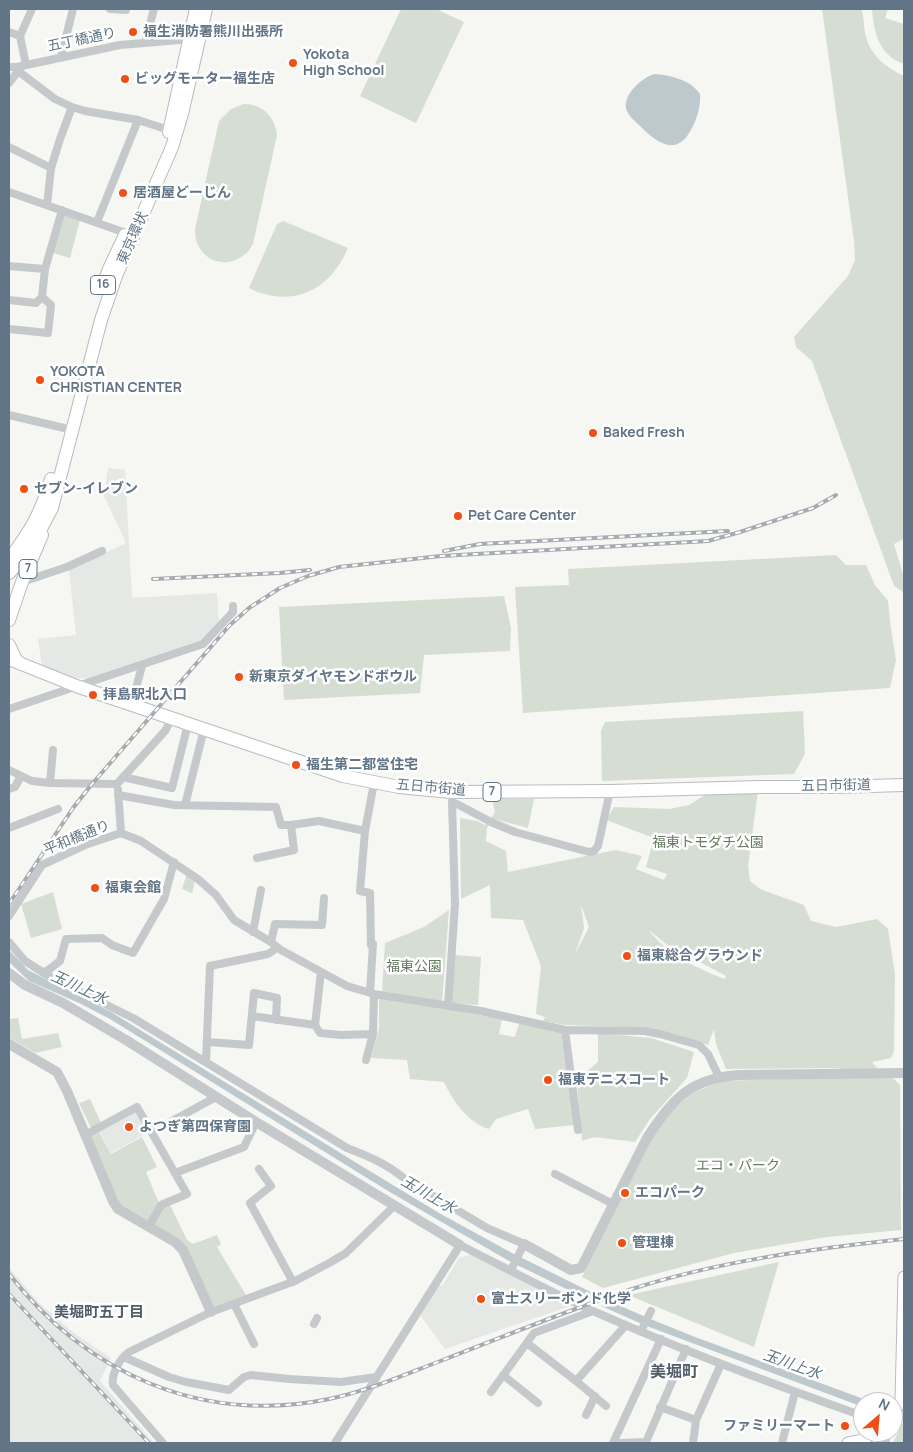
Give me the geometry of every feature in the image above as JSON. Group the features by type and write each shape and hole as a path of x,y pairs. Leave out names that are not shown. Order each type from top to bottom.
{"main road":[{"name":"東京環状","path":"9,573 34,542 48,518 55,498 101,320 116,276 172,147 182,114 195,40 196,9"},
{"name":"東京環状","path":"9,560 34,525 44,504 95,310 109,269 156,164 169,130 206,9"},
{"name":"7","path":"9,620 48,518"},
{"path":"9,587 22,582"},
{"path":"9,646 16,660 23,665"},
{"name":"五日市街道","path":"9,659 80,687 132,703 188,724 343,776 451,798 610,791 904,785"},
{"path":"900,1392 904,1277"}],"street":[{"path":"26,65 20,36 32,9"},
{"path":"61,57 72,9"},
{"path":"110,9 126,9"},
{"path":"145,42 154,9"},
{"path":"9,32 20,36"},
{"name":"五丁橋通り","path":"15,68 120,45 195,40"},
{"path":"9,84 15,68 55,99 72,107 138,120 169,130"},
{"path":"47,205 51,168 72,107"},
{"path":"97,222 138,120"},
{"path":"9,147 51,168"},
{"path":"9,192 126,233"},
{"path":"9,300 36,303 42,297 45,269 62,210"},
{"path":"9,266 45,269"},
{"path":"9,329 48,333 51,305 42,297"},
{"path":"9,415 64,428"},
{"path":"22,582 67,567 102,552"},
{"path":"9,709 80,687 204,644 234,612 233,606"},
{"path":"132,703 142,666"},
{"path":"172,718 165,731 117,784 121,833 142,840 198,878 234,920 271,942 277,948 347,986 372,993 448,1006 565,1030 645,1031 699,1045 708,1054 719,1076"},
{"path":"123,777 172,788 188,724"},
{"path":"185,805 204,729"},
{"path":"50,783 53,750"},
{"path":"9,770 32,781 117,784"},
{"path":"9,789 15,786 21,776"},
{"path":"366,1060 373,1034 372,944 370,893 360,891 365,831 374,782"},
{"path":"451,798 457,804 490,822 515,832 589,852 594,851 598,846 610,791"},
{"path":"118,795 174,805 276,807 281,825 319,821 365,831"},
{"path":"448,1006 455,904 451,798"},
{"path":"9,828 58,809"},
{"path":"257,858 294,850 291,825"},
{"name":"平和橋通り","path":"9,916 42,865 85,845 121,833"},
{"path":"42,972 60,961 66,939 102,938 112,946 133,953 164,899 174,862"},
{"path":"253,932 261,890"},
{"path":"271,942 275,924 322,925 324,898"},
{"path":"9,942 19,956 42,972 133,1018 347,1148 372,1157 394,1170 405,1179 486,1228 572,1270 580,1268 647,1138 667,1109 691,1088 719,1076 904,1073"},
{"path":"206,1062 210,966 268,954 277,948"},
{"path":"9,972 25,985 63,1003 126,1040 256,1122 460,1245 512,1267 594,1311 642,1332 720,1364 853,1412"},
{"path":"321,972 315,1025 320,1033 341,1035 373,1034"},
{"path":"208,1042 249,1045 254,993 277,998 276,1020"},
{"path":"252,1016 315,1025"},
{"path":"565,1030 578,1130"},
{"path":"9,1044 57,1072 118,1209 175,1242 183,1250 212,1312"},
{"path":"152,1132 216,1097"},
{"path":"85,1135 137,1107 187,1194 161,1205 149,1226"},
{"path":"175,1173 244,1147 256,1122"},
{"path":"259,1169 271,1186 250,1203 293,1282"},
{"path":"555,1174 613,1204"},
{"path":"163,1443 113,1385 112,1376 124,1357 129,1352 212,1312 293,1282 346,1253 394,1206"},
{"path":"334,1443 460,1245"},
{"path":"512,1267 523,1247"},
{"path":"234,1304 254,1344"},
{"path":"491,1392 534,1333 594,1311"},
{"path":"642,1332 651,1311"},
{"path":"576,1381 626,1325"},
{"path":"613,1443 661,1339"},
{"path":"527,1343 606,1406"},
{"path":"619,1443 646,1442 686,1349"},
{"path":"124,1357 169,1377 229,1390 244,1377 251,1375 341,1382 376,1376"},
{"path":"692,1443 696,1420 720,1364"},
{"path":"503,1375 538,1403"},
{"path":"782,1443 795,1392"},
{"path":"586,1414 595,1396"},
{"path":"660,1407 696,1420"}],"shaded area":[{"path":"654,74 680,79 691,85 700,94 696,120 680,143 667,145 653,138 627,111 626,102 631,92 644,79"},
{"path":"108,468 125,470 132,598 217,593 219,626 205,642 92,679 74,678 42,666 38,639 76,635 69,570 126,543 104,496"},
{"path":"9,950 28,970 111,1012 439,1213 512,1253 648,1318 853,1395 853,1403 644,1325 509,1261 388,1191 110,1019 29,981 9,962"},
{"path":"136,1110 149,1132 111,1153 99,1130"},
{"path":"474,1254 573,1305 445,1349 420,1315 438,1284 442,1286 459,1258"},
{"path":"9,1268 39,1303 74,1333 111,1358 100,1381 154,1443 9,1443"}],"green space":[{"path":"401,9 436,9 464,22 416,123 360,96"},
{"path":"822,9 861,9 868,44 880,61 904,76 904,539 894,544 904,578 903,592 894,586 812,361 796,347 794,337 848,276 855,260"},
{"path":"872,9 888,9 885,18 904,24 904,64 883,49 876,35"},
{"path":"244,104 257,106 267,113 274,123 277,135 253,244 246,254 237,260 217,261 208,257 201,250 195,229 219,121 231,109"},
{"path":"64,214 80,220 70,258 53,253"},
{"path":"283,221 348,248 331,275 320,285 308,292 280,297 249,288 277,224"},
{"path":"836,555 846,565 866,565 875,585 888,601 896,660 890,688 523,713 515,587 569,585 568,569"},
{"path":"504,596 511,628 510,651 424,655 420,693 284,700 279,607"},
{"path":"803,711 805,754 794,774 602,781 601,731 605,722"},
{"path":"758,791 748,866 750,881 760,889 804,905 811,921 836,927 877,919 888,929 895,974 894,1051 891,1058 872,1062 886,1078 893,1078 900,1085 901,1230 827,1237 734,1253 603,1288 582,1277 652,1138 670,1111 693,1093 721,1081 842,1077 839,1068 726,1069 716,1044 714,1029 708,1045 652,1028 565,1025 543,1021 545,1017 536,1014 541,966 523,920 491,918 490,885 461,899 460,818 477,821 485,825 495,813 492,799 534,799 528,828 494,819 487,828 486,841 506,851 508,872 616,850 642,856 636,869 664,880 667,874 646,867 654,838 606,820 614,807 669,809 689,805 708,793","holes":["581,905 589,927 575,954 584,928","649,930 666,944 726,976 725,979 683,960 656,939"]},
{"path":"187,873 195,881 192,893 182,889"},
{"path":"53,892 62,929 31,938 21,904"},
{"name":"福東公園","path":"449,910 442,1003 382,991 385,943 424,927"},
{"path":"455,955 481,957 478,1005 451,1003"},
{"path":"379,997 502,1019 499,1034 515,1037 519,1023 561,1031 575,1125 535,1129 528,1109 496,1119 489,1129 468,1117 452,1097 444,1082 410,1079 407,1060 371,1058 379,1028"},
{"path":"18,1018 22,1039 58,1033 62,1047 36,1053 9,1038 9,1019"},
{"path":"598,1033 651,1038 694,1052 687,1078 650,1119 635,1142 594,1137 582,1141 577,1084 580,1077 598,1062"},
{"path":"90,1099 101,1123 91,1128 79,1103"},
{"path":"98,1130 111,1154 142,1137 157,1167 146,1172 161,1208 170,1205 187,1240 193,1244 217,1235 221,1244 217,1247 246,1295 213,1307 186,1247 121,1207 89,1136"},
{"path":"779,1262 754,1347 628,1295"},
{"path":"904,1425 904,1443 893,1443 903,1442"}],"pier":[{"path":"601,1294 615,1300 598,1308 585,1301"}],"railway":[{"path":"9,904 73,808 92,784 229,626 249,608 280,588 308,576 339,567 441,556 708,541 813,508 836,495"},
{"path":"444,551 480,544 728,531"},
{"path":"153,579 310,570"},
{"path":"9,1274 40,1309 74,1339 111,1364 151,1384 193,1397 236,1404 282,1405 329,1399 372,1387 582,1306 629,1290 696,1271 765,1257 904,1239"},
{"path":"9,1294 149,1443"}],"place":[{"name":"福生消防署熊川出張所","path":"133,32"},
{"name":"Yokota High School","path":"293,63"},
{"name":"ビッグモーター福生店","path":"125,79"},
{"name":"居酒屋どーじん","path":"123,193"},
{"name":"YOKOTA CHRISTIAN CENTER","path":"40,380"},
{"name":"Baked Fresh","path":"593,433"},
{"name":"セブン-イレブン","path":"24,489"},
{"name":"Pet Care Center","path":"458,516"},
{"name":"新東京ダイヤモンドボウル","path":"239,677"},
{"name":"拝島駅北入口","path":"93,695"},
{"name":"福生第二都営住宅","path":"296,765"},
{"name":"福東会館","path":"95,888"},
{"name":"福東総合グラウンド","path":"627,956"},
{"name":"福東テニスコート","path":"548,1080"},
{"name":"よつぎ第四保育園","path":"129,1127"},
{"name":"エコパーク","path":"625,1193"},
{"name":"管理棟","path":"622,1243"},
{"name":"富士スリーボンド化学","path":"481,1299"},
{"name":"ファミリーマート","path":"845,1426"}],"district":[{"name":"美堀町五丁目","path":"99,1313"},
{"name":"美堀町","path":"674,1373"}],"park label":[{"name":"福東トモダチ公園","path":"708,843"},
{"name":"エコ・パーク","path":"738,1166"}],"water label":[{"name":"玉川上水","path":"79,988"},
{"name":"玉川上水","path":"428,1195"},
{"name":"玉川上水","path":"792,1365"}]}
